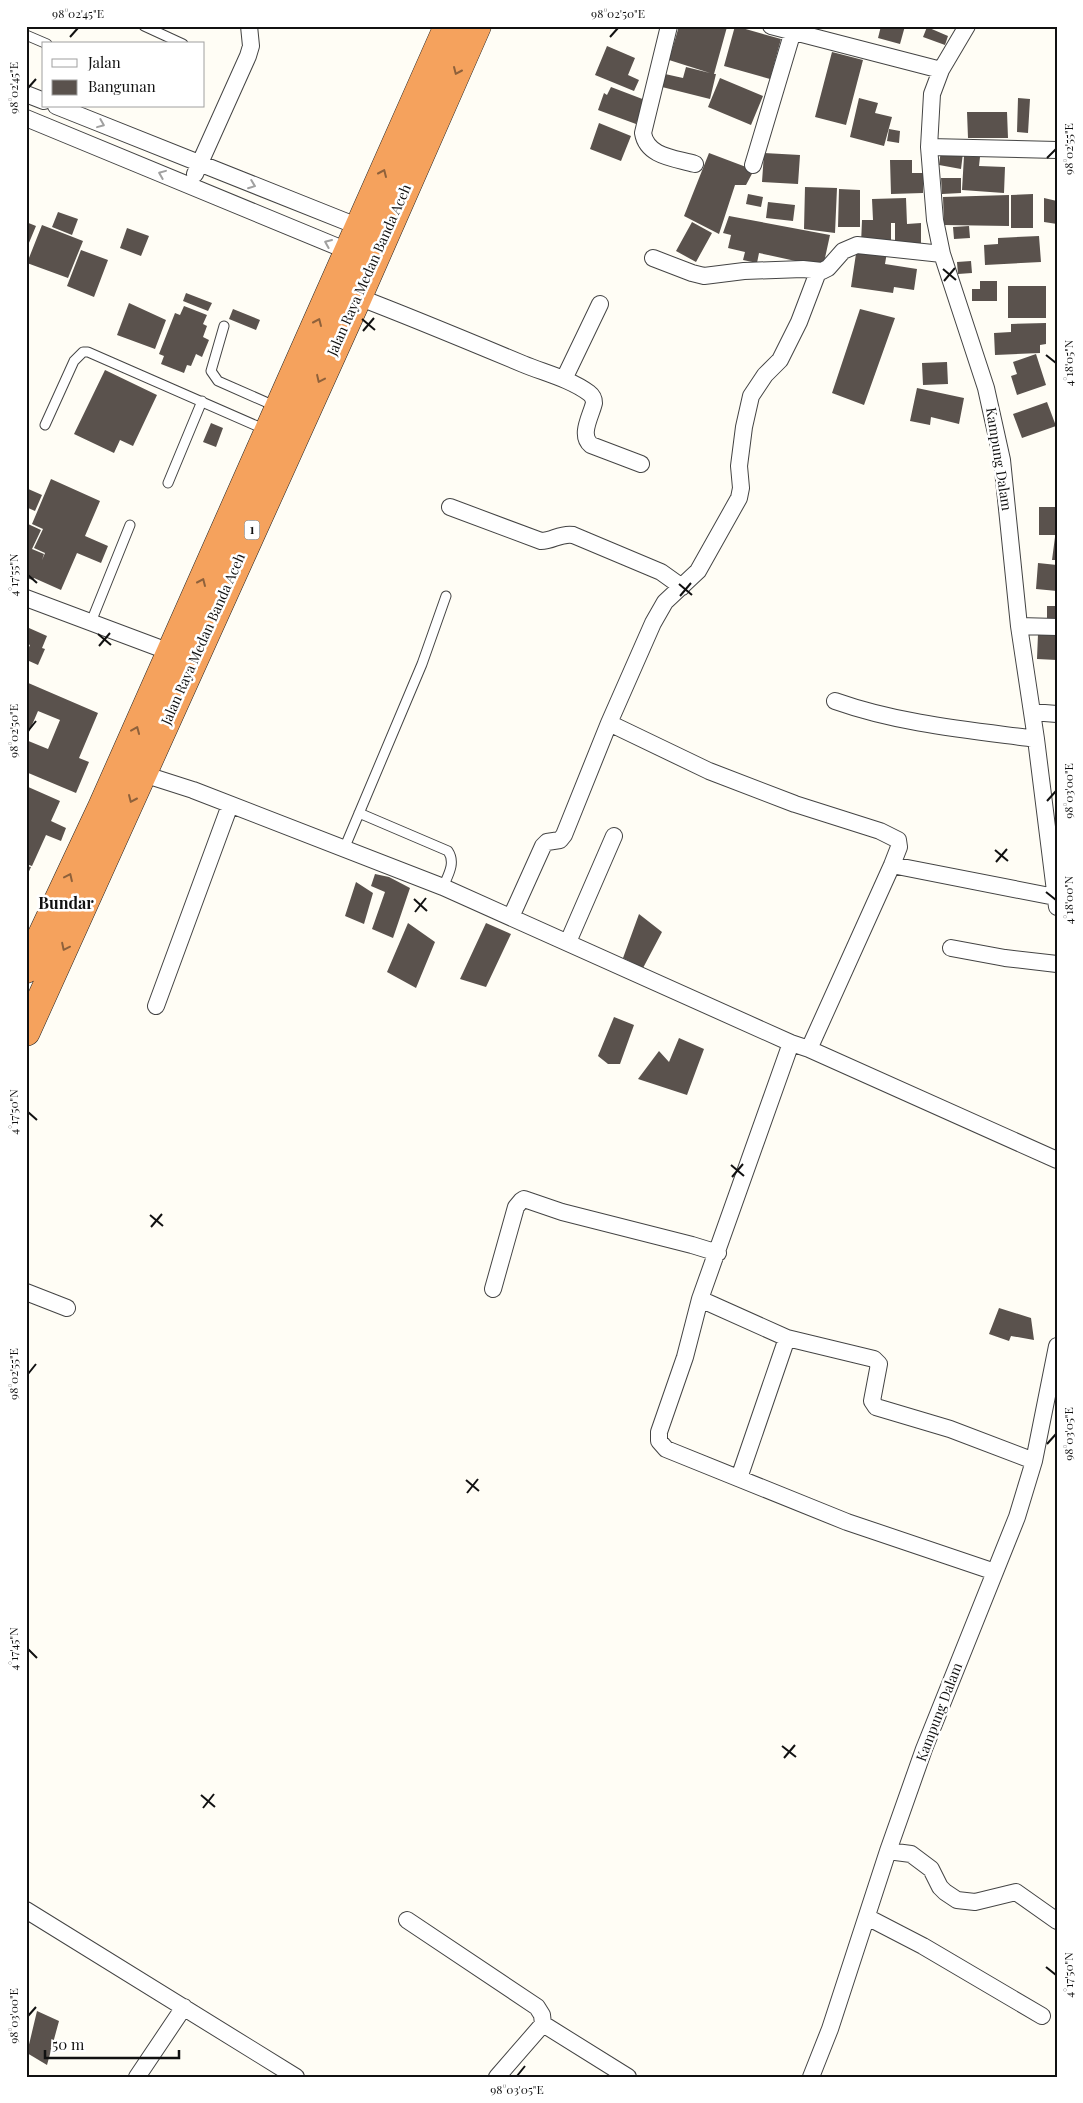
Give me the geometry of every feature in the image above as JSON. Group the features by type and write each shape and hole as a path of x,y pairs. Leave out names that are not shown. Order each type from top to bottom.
{"highway":[{"name":"Jalan Raya Medan Banda Aceh","path":"33,967 143,774 358,297 361,257 358,226 448,26"},
{"name":"Jalan Raya Medan Banda Aceh","path":"26,1032 33,967 170,652 274,420 361,257 384,237 477,26"}],"street":[{"path":"192,186 199,164 248,56 250,46 249,26"},
{"path":"669,26 643,133 644,140 653,150 660,154 695,164"},
{"path":"771,26 941,70"},
{"name":"Kampung Dalam","path":"967,26 941,70 932,94 929,147 935,220 942,254 986,388 995,421 1002,460 1019,626 1036,739 1056,902"},
{"path":"753,164 793,32"},
{"path":"26,94 42,100"},
{"path":"61,108 384,237"},
{"path":"26,118 361,257"},
{"path":"929,147 1057,150"},
{"path":"653,258 704,276 744,271 803,269 818,272 826,270 843,251 857,245 942,254"},
{"path":"511,917 543,846 548,842 560,840 564,836 609,723 653,623 668,597 682,587 702,565 739,498 741,488 739,466 744,426 751,396 765,375 780,360 799,322 818,272"},
{"path":"358,297 564,379 589,393 594,399 585,434 588,443 641,464"},
{"path":"564,379 600,304"},
{"path":"450,507 541,540 548,540 562,534 573,535 661,572 682,587"},
{"path":"26,598 170,652"},
{"path":"1019,626 1057,627"},
{"path":"834,701 887,717 938,727 1036,739"},
{"path":"1032,712 1057,714"},
{"path":"609,723 709,771 795,804 895,838 899,843 899,848 892,865 809,1049"},
{"path":"143,774 165,780 443,887 1057,1160"},
{"path":"156,1006 230,805"},
{"path":"568,942 614,836"},
{"path":"892,865 1056,902"},
{"path":"951,948 1005,958 1057,964"},
{"path":"791,1043 718,1253 700,1299 685,1357 662,1419 659,1441 666,1449 847,1522 995,1572"},
{"path":"493,1289 516,1207 524,1199 562,1212 718,1253"},
{"path":"26,1292 68,1308"},
{"path":"700,1299 787,1338 878,1362 879,1366 872,1401 876,1407 950,1430 1034,1461"},
{"path":"739,1478 787,1338"},
{"name":"Kampung Dalam","path":"811,2077 830,2029 888,1851 924,1749 1017,1518 1034,1461 1057,1346"},
{"path":"888,1851 912,1854 931,1869 945,1892 957,1900 975,1902 1016,1892 1057,1921"},
{"path":"26,1910 296,2077"},
{"path":"867,1917 924,1946 1042,2016"},
{"path":"407,1920 537,2007 542,2016 543,2024 497,2077"},
{"path":"137,2077 184,2007"},
{"path":"543,2024 628,2077"}],"lane":[{"path":"144,26 179,42"},
{"path":"26,35 42,42"},
{"path":"224,326 211,371 214,378 234,390 274,420"},
{"path":"45,425 74,361 83,352 94,353 202,401 274,420"},
{"path":"168,483 202,401"},
{"path":"91,622 130,525"},
{"path":"344,849 422,664 446,596"},
{"path":"359,813 448,851 452,858 452,863 443,887"}],"building":[{"path":"679,26 727,27 714,74 716,74 710,99 662,87 665,74 683,78 686,67 710,73 669,60"},
{"path":"735,26 781,39 770,79 724,66"},
{"path":"881,26 905,26 900,44 878,38"},
{"path":"927,27 948,36 945,45 923,37"},
{"path":"607,46 635,58 628,75 639,80 634,91 595,75"},
{"path":"832,52 863,60 846,125 815,117"},
{"path":"720,78 763,96 751,125 708,107"},
{"path":"611,87 645,100 636,124 598,110 604,93 607,95"},
{"path":"859,98 878,103 875,113 892,117 884,146 850,137"},
{"path":"1018,98 1030,99 1028,133 1017,132"},
{"path":"967,112 1007,112 1008,138 968,138"},
{"path":"599,123 631,136 621,161 590,149"},
{"path":"889,129 900,131 899,143 887,141"},
{"path":"941,150 963,153 961,169 939,165"},
{"path":"709,153 754,170 746,185 735,185 719,234 684,216"},
{"path":"764,153 800,155 798,184 762,182"},
{"path":"964,156 980,157 979,166 1005,167 1004,193 962,190"},
{"path":"890,160 912,160 912,173 923,173 923,193 891,194"},
{"path":"941,178 961,178 961,193 942,194"},
{"path":"805,187 837,188 835,233 804,229"},
{"path":"839,189 860,190 860,227 838,227"},
{"path":"748,194 763,197 761,207 746,204"},
{"path":"1033,194 1033,228 1011,228 1011,195"},
{"path":"1009,195 1009,226 944,225 943,197"},
{"path":"906,198 907,224 921,223 921,243 895,243 895,223 891,223 891,244 861,244 862,220 873,220 872,199"},
{"path":"1044,198 1057,201 1057,224 1044,222"},
{"path":"768,202 795,205 793,221 766,218"},
{"path":"58,212 78,219 72,235 52,227"},
{"path":"729,216 830,235 823,267 759,253 757,263 743,260 745,252 728,248 731,235 723,233"},
{"path":"26,222 36,226 26,250"},
{"path":"692,222 712,233 696,262 676,251"},
{"path":"42,225 83,241 68,278 27,263"},
{"path":"969,226 970,238 954,239 953,227"},
{"path":"127,228 149,236 141,256 120,248"},
{"path":"1039,236 1041,262 985,265 984,245 998,244 998,238"},
{"path":"857,247 887,252 885,264 917,269 914,290 894,287 893,293 851,287"},
{"path":"81,250 108,260 94,297 67,286"},
{"path":"971,261 972,273 958,274 957,262"},
{"path":"980,281 997,281 997,301 972,301 972,289 980,289"},
{"path":"1008,286 1046,286 1046,318 1008,318"},
{"path":"186,293 212,303 208,311 183,301"},
{"path":"129,303 166,320 155,349 117,335"},
{"path":"184,306 207,315 203,324 207,326 203,337 209,340 202,357 196,354 191,366 187,365 184,373 161,364 164,356 159,354 175,313 180,315"},
{"path":"233,309 260,320 256,330 229,319"},
{"path":"860,309 895,318 864,405 832,393"},
{"path":"1046,323 1046,344 1040,345 1040,353 995,355 994,333 1011,332 1011,324"},
{"path":"1036,354 1046,385 1017,395 1011,376 1017,374 1013,362"},
{"path":"947,362 948,384 923,385 922,363"},
{"path":"105,370 157,395 133,446 120,440 114,453 74,434"},
{"path":"917,388 964,398 959,424 931,417 930,425 910,421"},
{"path":"1047,402 1056,426 1022,438 1013,414"},
{"path":"211,423 223,428 216,447 203,442"},
{"path":"51,479 100,501 85,536 108,546 101,563 77,553 61,590 34,578 33,580 26,578 26,528 28,524 41,530 32,549 44,554 42,560 45,553 34,548 43,529 32,524"},
{"path":"26,488 42,495 35,511 26,507"},
{"path":"1039,507 1057,507 1057,535 1039,535"},
{"path":"1055,537 1057,537 1057,560 1052,560"},
{"path":"1038,563 1057,565 1057,591 1036,589"},
{"path":"1047,606 1057,606 1057,623 1047,623"},
{"path":"29,628 47,636 42,648 45,649 38,665 29,661 26,668 26,654 30,645 26,643 26,634"},
{"path":"1038,634 1057,635 1057,660 1037,659"},
{"path":"26,682 98,713 79,758 89,762 76,793 26,772 26,740 48,749 60,720 38,711 26,739"},
{"path":"26,786 60,801 51,821 66,828 61,841 46,835 32,866 26,864"},
{"path":"26,866 31,867 26,878"},
{"path":"375,874 389,877 410,888 393,938 372,929 385,892 371,886"},
{"path":"356,882 373,893 364,924 345,916"},
{"path":"639,914 662,932 643,968 623,958"},
{"path":"408,923 435,942 416,988 387,972"},
{"path":"486,923 511,934 486,987 460,979"},
{"path":"614,1017 634,1025 620,1064 608,1064 598,1056"},
{"path":"679,1038 704,1049 687,1095 638,1079 659,1051 669,1062"},
{"path":"999,1308 1031,1318 1034,1340 1011,1336 1009,1341 989,1334"},
{"path":"37,2011 59,2021 47,2065 27,2053"}],"district":[{"name":"Bundar","path":"66,903"}]}
